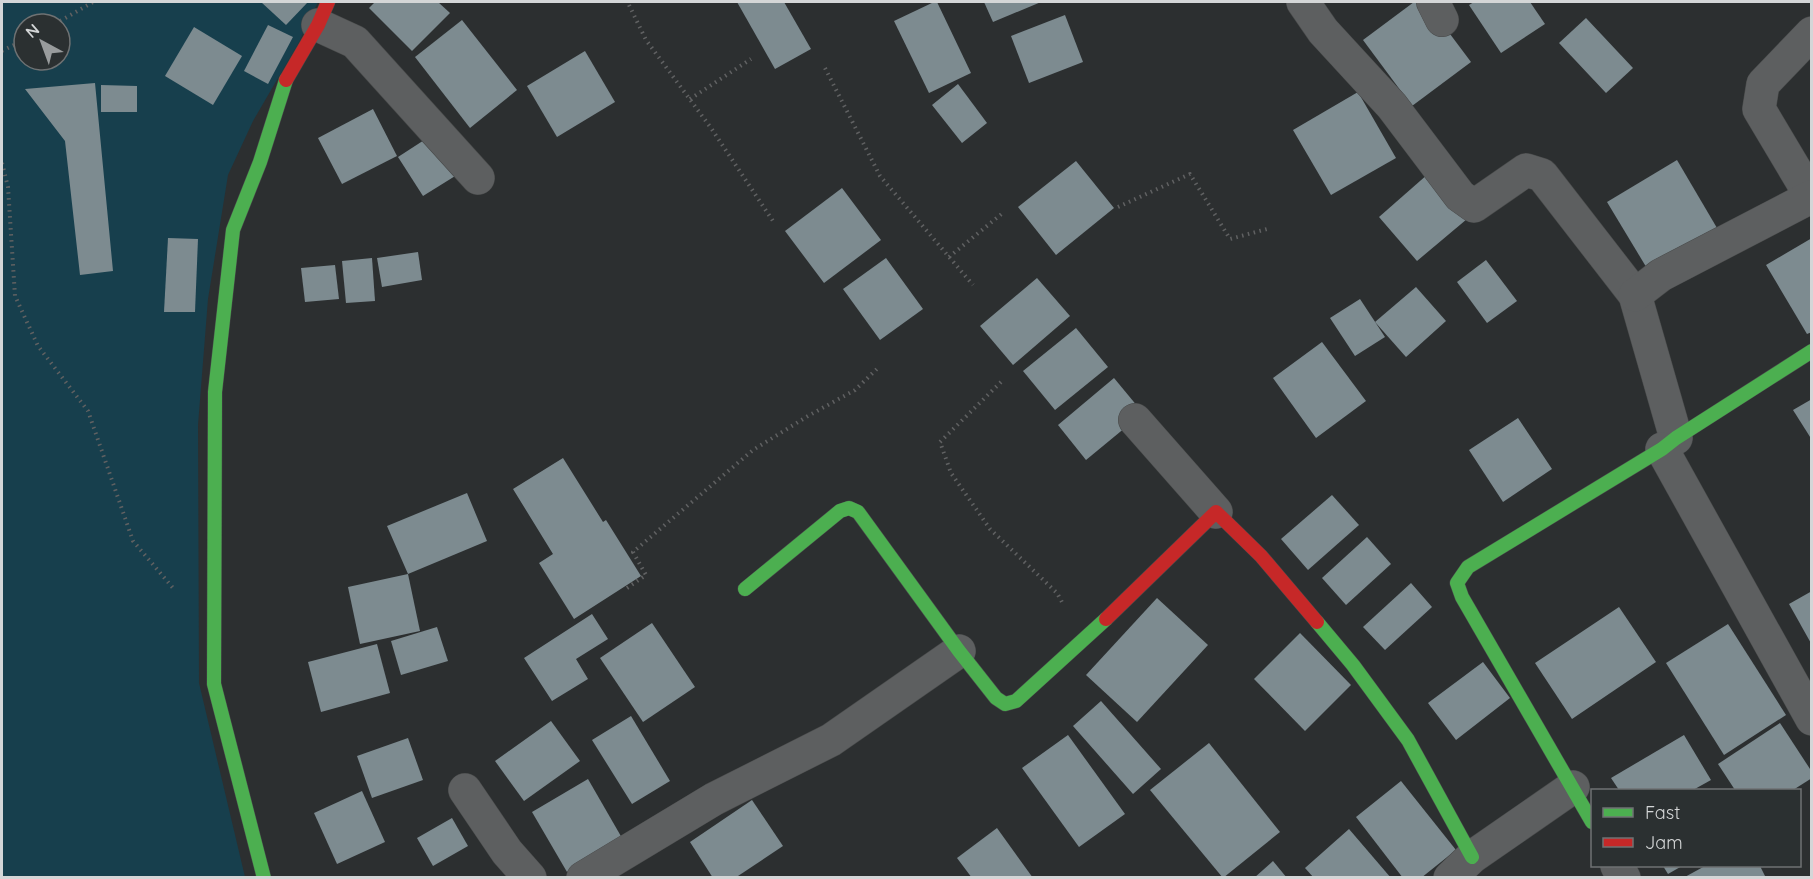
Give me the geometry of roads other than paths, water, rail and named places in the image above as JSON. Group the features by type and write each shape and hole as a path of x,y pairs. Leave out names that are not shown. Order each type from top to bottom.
{"street":[{"path":"1303,2 1323,31 1392,106 1460,196 1474,206 1526,170 1542,175 1635,295 1669,443 1812,719"},
{"path":"264,878 214,684 214,392 233,230 260,162 285,81 323,13 355,42 478,178"},
{"path":"1635,295 1661,275 1811,197 1759,109 1763,84 1812,33"},
{"path":"1591,818 1462,597 1457,583 1468,567 1669,443 1812,351"},
{"path":"1136,420 1216,512 1261,556 1353,665 1408,740 1461,868 1573,787"},
{"path":"745,589 840,511 849,508 858,512 959,651 996,698 1005,704 1016,701 1082,643 1216,512"},
{"path":"583,878 714,799 831,740 959,651"},
{"path":"465,790 507,852 530,878"}]}
